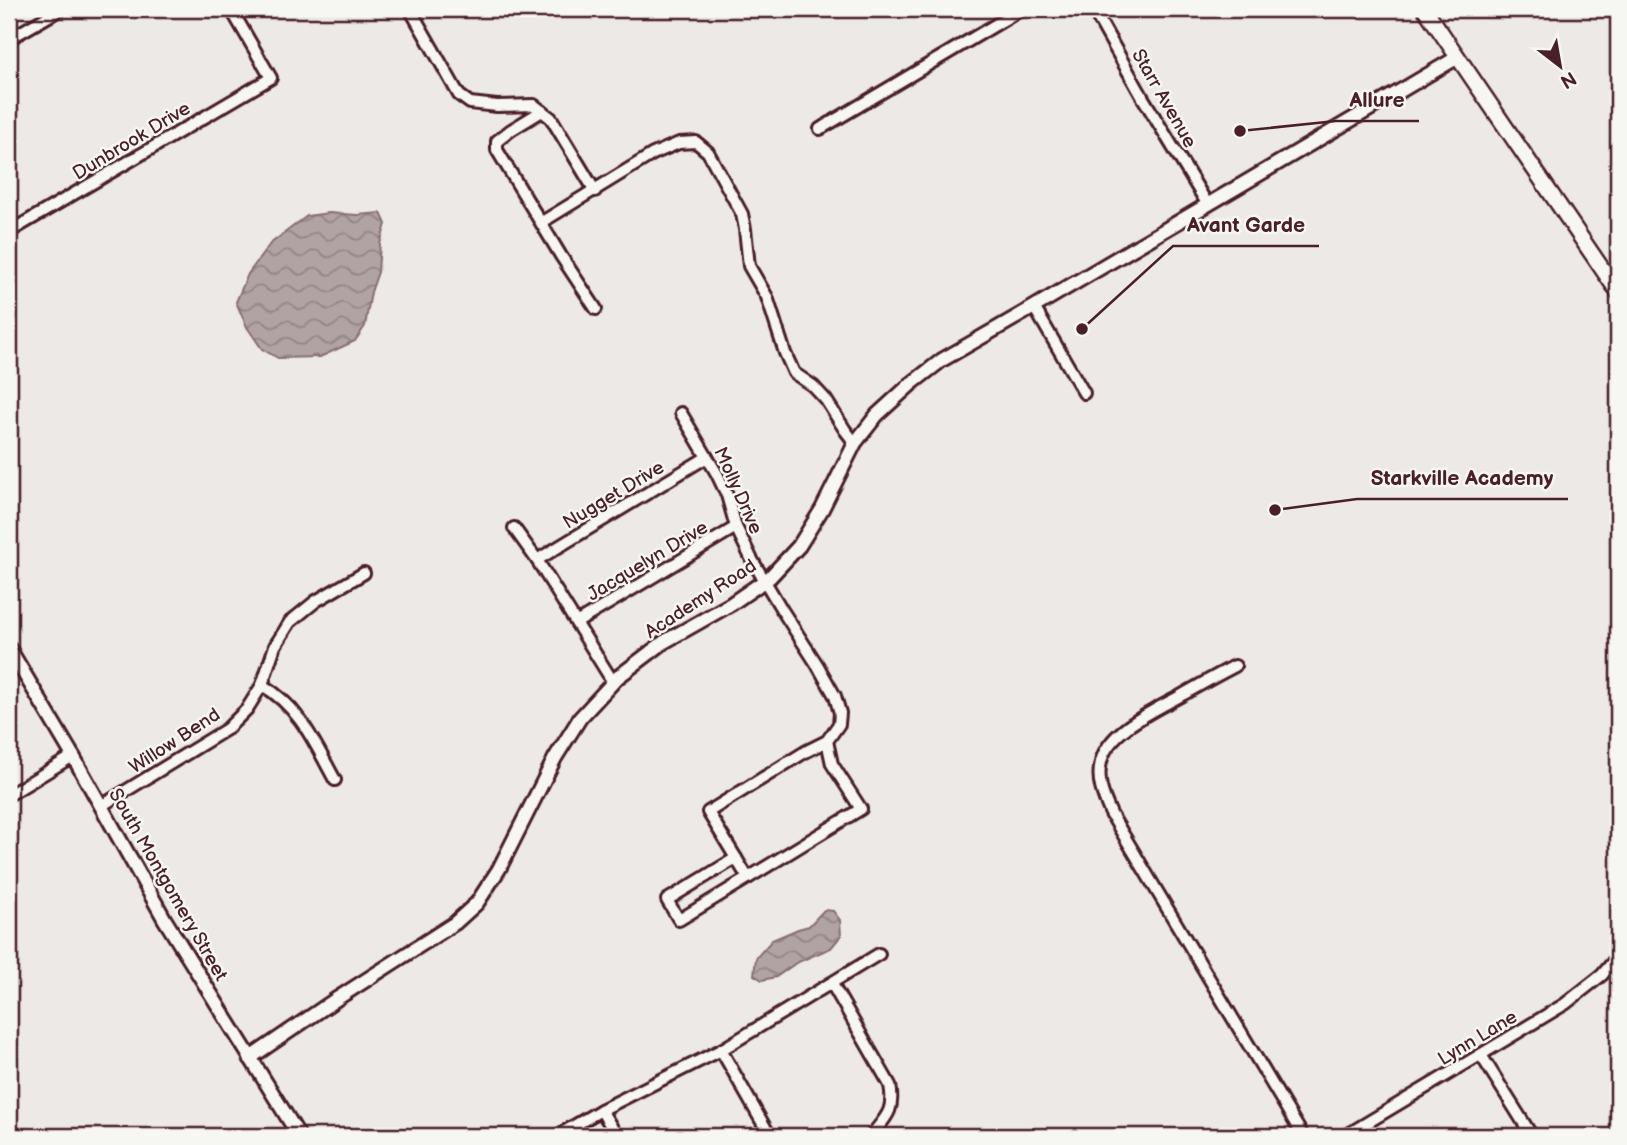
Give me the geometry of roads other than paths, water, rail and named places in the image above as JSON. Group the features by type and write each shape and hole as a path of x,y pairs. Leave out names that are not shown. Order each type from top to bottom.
{"main road":[{"path":"1425,9 1618,292"}],"street":[{"path":"9,39 61,9"},
{"name":"Dunbrook Drive","path":"9,232 271,78 231,9"},
{"path":"410,9 459,95 470,103 497,106 534,105 551,118 595,191"},
{"path":"593,9 613,9"},
{"path":"820,129 1021,9"},
{"name":"Starr Avenue","path":"1093,9 1208,205"},
{"name":"Academy Road","path":"250,1058 455,923 477,902 499,869 555,758 580,718 618,677 664,642 731,604 770,577 799,545 822,509 855,443 877,415 942,360 1458,57"},
{"path":"542,111 497,141 497,150 596,309"},
{"path":"542,222 653,154 679,143 696,142 708,152 742,214 750,266 767,297 794,373 813,386 826,400 855,443"},
{"path":"1034,307 1084,393"},
{"name":"Molly Drive","path":"681,413 727,495 736,527 764,581 835,696 840,713 839,724 827,741"},
{"name":"Nugget Drive","path":"537,560 707,457"},
{"name":"Jacquelyn Drive","path":"576,623 736,527"},
{"path":"514,528 613,682"},
{"name":"Willow Bend","path":"101,806 227,729 247,709 262,685 275,646 290,622 316,601 364,573"},
{"name":"South Montgomery Street","path":"9,648 165,920 299,1136"},
{"path":"1235,666 1141,718 1121,733 1106,749 1100,763 1099,781 1111,814 1303,1136"},
{"path":"262,685 278,694 300,717 335,780"},
{"path":"736,858 667,900 679,920 748,878 860,809 832,764 827,741 708,812 736,858 748,878"},
{"path":"9,795 73,756"},
{"path":"557,1136 601,1110 721,1050 879,954"},
{"name":"Lynn Lane","path":"1345,1136 1565,1004 1602,975 1618,956"},
{"path":"832,984 890,1085 893,1099 890,1113 871,1136"},
{"path":"721,1050 771,1136"},
{"path":"1481,1055 1532,1136"},
{"path":"601,1110 617,1136"}],"water":[{"path":"329,213 381,213 386,224 365,326 355,341 320,357 278,358 262,349 247,327 236,302 248,274 270,244 307,216"},
{"path":"824,910 833,911 840,920 841,936 831,948 796,963 776,977 762,980 754,975 756,958 772,940 809,926"}],"place":[{"name":"Allure","path":"1240,131"},
{"name":"Avant Garde","path":"1082,329"},
{"name":"Starkville Academy","path":"1275,510"}]}
